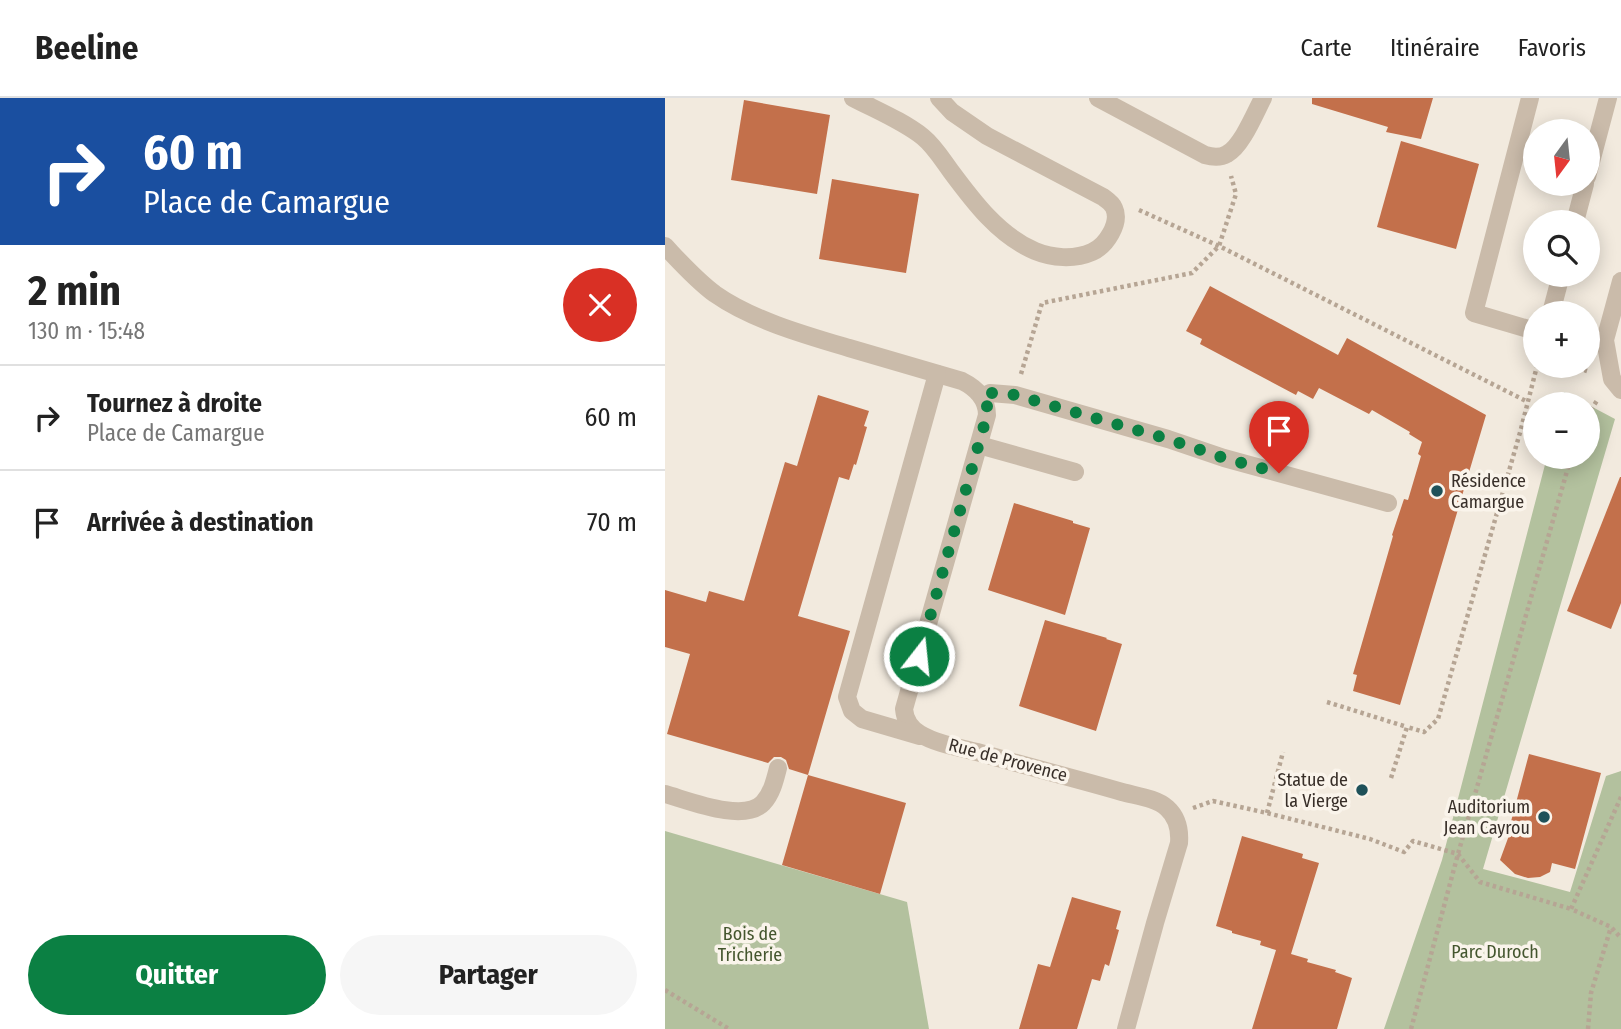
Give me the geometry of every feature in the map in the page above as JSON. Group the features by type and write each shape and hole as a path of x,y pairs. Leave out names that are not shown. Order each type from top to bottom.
{"street":[{"path":"853,98 924,138 976,204 1018,242 1049,256 1082,256 1101,247 1112,229 1114,206 1103,197 987,136 952,112 939,98"},
{"path":"1098,98 1212,157 1226,154 1241,140 1263,98"},
{"path":"1523,327 1474,313 1530,98"},
{"path":"1600,128 1608,98"},
{"path":"665,246 717,295 788,329 967,384 982,397 990,393 1015,395 1224,458 1388,503"},
{"path":"1621,281 1605,340 1612,379 1621,390"},
{"path":"930,739 862,719 852,711 847,697 937,374"},
{"name":"Rue de Provence","path":"982,397 988,410 904,709 905,717 913,729 930,739 1148,799 1166,807 1173,816"},
{"path":"979,445 1075,472"},
{"path":"665,794 731,812 753,811 769,796 778,768"},
{"path":"1126,1029 1154,923 1179,843 1179,829 1173,816"}],"path":[{"path":"1015,395 1042,303 1192,273 1219,246 1235,194 1226,154"},
{"path":"1115,212 1133,207 1219,246 1523,399"},
{"path":"1327,702 1424,732 1438,719 1523,421"},
{"path":"1411,1029 1568,469"},
{"path":"1391,778 1407,727"},
{"path":"1267,813 1283,752"},
{"path":"1571,909 1621,797"},
{"path":"1173,816 1213,802 1370,839 1404,852 1413,841 1458,854 1480,882 1571,909 1611,927 1621,938"},
{"path":"1588,1029 1591,993 1611,927"},
{"path":"665,990 729,1029"}],"green space":[{"name":"Parc Duroch","path":"1600,411 1615,419 1483,869 1570,892 1606,776 1621,771 1621,1029 1384,1029 1442,860 1544,469 1600,469"},
{"name":"Bois de Tricherie","path":"665,831 907,902 929,1029 665,1029"}],"building":[{"path":"1312,98 1433,98 1421,139 1386,132 1388,127 1312,104"},
{"path":"744,100 830,115 817,194 731,180"},
{"path":"1401,141 1479,164 1456,249 1377,227"},
{"path":"832,179 919,194 906,273 819,259"},
{"name":"Résidence Camargue","path":"1210,286 1338,355 1347,338 1486,415 1400,705 1353,691 1357,675 1353,674 1392,535 1404,499 1408,500 1421,456 1418,454 1422,442 1372,410 1369,414 1319,388 1313,399 1298,391 1296,395 1200,344 1202,339 1186,331"},
{"path":"818,395 869,411 856,465 854,464 849,480 839,477 798,616 850,631 808,775 789,769 786,760 781,757 774,757 768,763 667,734 690,654 665,647 665,590 706,602 709,591 744,601 785,462 797,466"},
{"path":"1620,477 1621,603 1611,629 1567,611"},
{"path":"1014,503 1090,528 1065,615 988,590"},
{"path":"1045,620 1122,644 1096,731 1019,706"},
{"path":"1529,754 1601,773 1575,869 1552,863 1550,872 1540,877 1528,878 1515,874 1500,860 1511,830 1509,829"},
{"path":"808,775 906,803 880,894 782,865"},
{"path":"1242,836 1303,854 1302,858 1319,863 1291,954 1352,978 1337,1029 1252,1029 1276,950 1260,945 1261,941 1216,926"},
{"path":"1072,897 1121,911 1109,966 1105,964 1100,981 1092,979 1077,1029 1019,1029 1038,964 1050,967"}],"place":[{"name":"Résidence Camargue","path":"1437,491"},
{"name":"Statue de la Vierge","path":"1362,790"},
{"name":"Auditorium Jean Cayrou","path":"1544,817"}],"route":[{"path":"919,656 987,415 987,405 982,397 986,394 1015,395 1279,473"}]}
